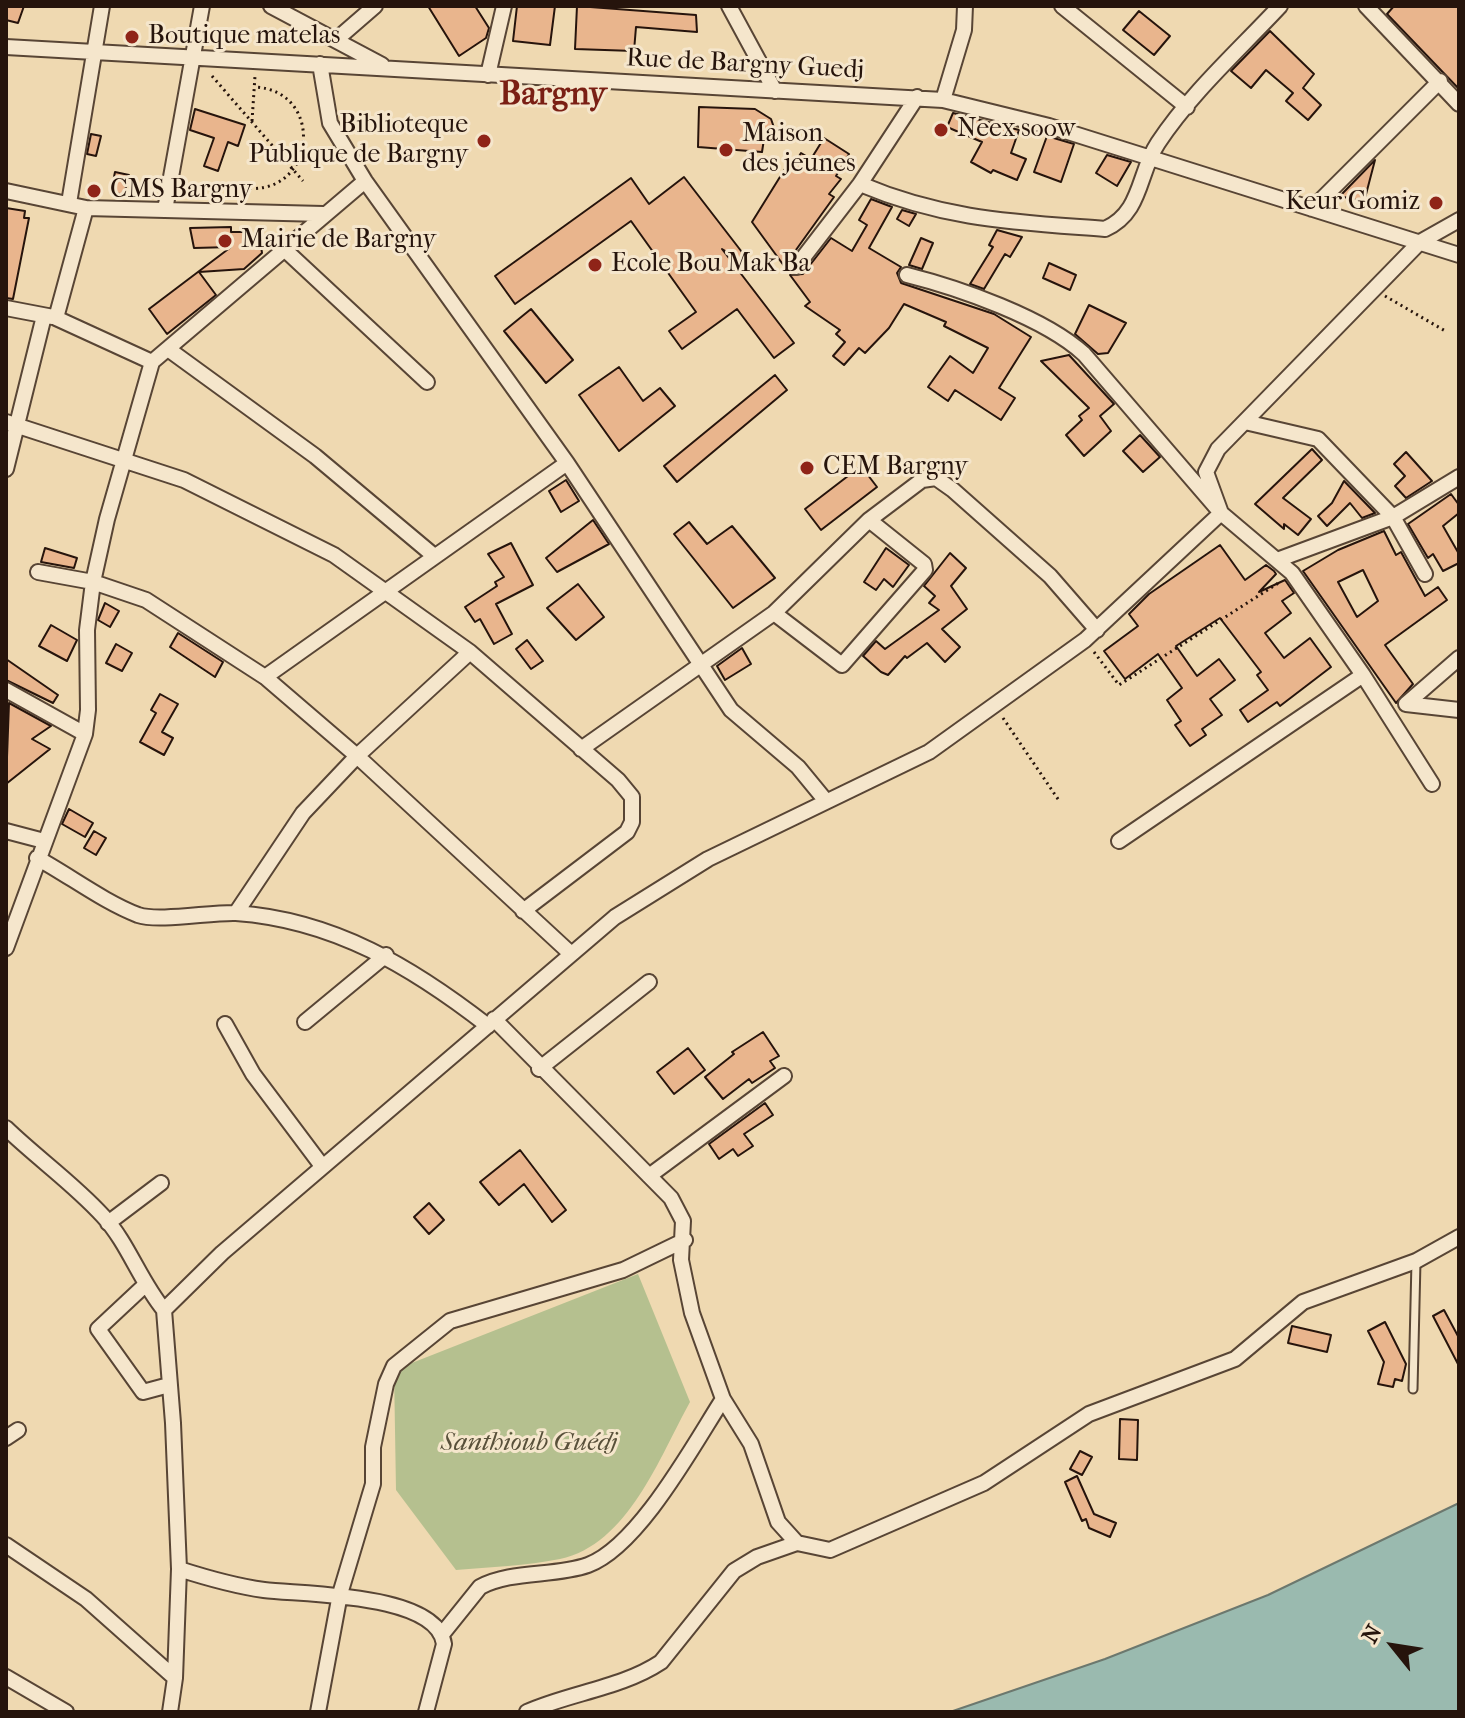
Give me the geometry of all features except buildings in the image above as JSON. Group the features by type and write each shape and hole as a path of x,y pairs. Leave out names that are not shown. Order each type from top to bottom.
{"street":[{"path":"69,203 102,6"},
{"path":"165,210 202,6"},
{"path":"271,6 386,67"},
{"path":"337,39 375,6"},
{"path":"488,75 504,6"},
{"path":"729,6 775,91"},
{"path":"943,100 964,30 965,6"},
{"path":"1062,6 1187,107"},
{"path":"860,184 918,207 958,217 1105,229 1120,223 1134,203 1149,160 1187,107 1280,6"},
{"path":"1366,6 1459,104"},
{"name":"Rue de Bargny Guedj","path":"6,47 943,100 1049,126 1149,160 1459,255"},
{"path":"320,64 330,123 365,181 567,463 731,710 798,767 826,801"},
{"path":"1312,209 1440,81"},
{"path":"796,267 860,184 917,97"},
{"path":"7,940 85,734 88,710 87,630 93,582 152,362 365,181"},
{"path":"6,191 86,208 323,214"},
{"path":"6,469 12,424 86,208"},
{"path":"1221,513 1206,472 1218,449 1420,242 1459,220"},
{"path":"283,248 427,382"},
{"path":"907,275 946,285 1060,334 1073,343 1221,513 1292,573 1363,675 1432,784"},
{"path":"6,308 50,317 152,362"},
{"path":"168,349 315,456 433,555"},
{"path":"1245,422 1318,439 1393,517 1425,574"},
{"path":"12,424 184,480 286,530 388,591 470,652 632,797 632,822 627,832 523,911"},
{"path":"265,677 388,591 433,555 567,463"},
{"path":"1277,560 1393,517 1459,477"},
{"path":"581,749 774,613 869,520 922,480 936,478 1050,576 1091,635"},
{"path":"164,1310 222,1253 491,1023 569,952 615,917 708,859 929,752 1091,635 1221,513"},
{"path":"774,613 842,665 925,570 924,564 869,520"},
{"path":"38,572 93,582 146,600 265,677 357,756 569,952"},
{"path":"236,913 303,813 357,756 470,652"},
{"path":"1459,658 1406,704 1459,710"},
{"path":"1119,841 1363,675"},
{"path":"6,690 85,734"},
{"path":"6,831 44,841"},
{"path":"37,858 138,915 236,913 341,934 386,955 491,1023 671,1198 683,1221 685,1240 681,1260 692,1313 723,1399 751,1444 778,1522 797,1543"},
{"path":"305,1022 386,955"},
{"path":"539,1069 649,982"},
{"path":"225,1024 253,1074 322,1166"},
{"path":"649,1176 784,1076"},
{"path":"6,1128 108,1223 144,1286 164,1310 179,1569 175,1678 170,1712"},
{"path":"108,1223 161,1183"},
{"path":"527,1712 559,1697 645,1673 661,1662 734,1571 757,1557 797,1543 830,1550 984,1483 1089,1414 1235,1359 1303,1302 1416,1261 1459,1237"},
{"path":"318,1712 340,1594 373,1484 373,1447 386,1384 394,1366 450,1321 623,1270 685,1240"},
{"path":"144,1286 98,1329 143,1392 169,1385"},
{"path":"443,1633 480,1587 589,1565 623,1542 665,1488 723,1399"},
{"path":"6,1545 86,1599 175,1678"},
{"path":"179,1569 221,1583 266,1590 340,1594 418,1614 435,1623 443,1633 444,1644 426,1712"},
{"path":"6,1677 66,1712"}],"lane":[{"path":"1413,1389 1416,1261"}],"path":[{"path":"252,122 256,61"},
{"path":"212,76 303,181"},
{"path":"238,187 260,189 271,186 293,170 304,143 301,120 280,94 254,87"},
{"path":"1372,288 1447,332"},
{"path":"1091,635 1119,685 1292,573"},
{"path":"994,705 1060,802"}],"green space":[{"name":"Santhioub Guédj","path":"638,1274 690,1402 654,1472 623,1517 605,1536 584,1550 560,1559 456,1570 396,1490 394,1370"}],"water":[{"path":"1459,1503 1459,1712 950,1712 1105,1659 1268,1595"}],"place":[{"name":"Boutique matelas","path":"132,37"},
{"name":"Neex soow","path":"941,130"},
{"name":"Biblioteque Publique de Bargny","path":"484,141"},
{"name":"Maison des jeunes","path":"726,150"},
{"name":"CMS Bargny","path":"94,191"},
{"name":"Keur Gomiz","path":"1436,203"},
{"name":"Mairie de Bargny","path":"225,241"},
{"name":"Ecole Bou Mak Ba","path":"595,265"},
{"name":"CEM Bargny","path":"807,468"}],"district":[{"name":"Bargny","path":"553,96"}]}
